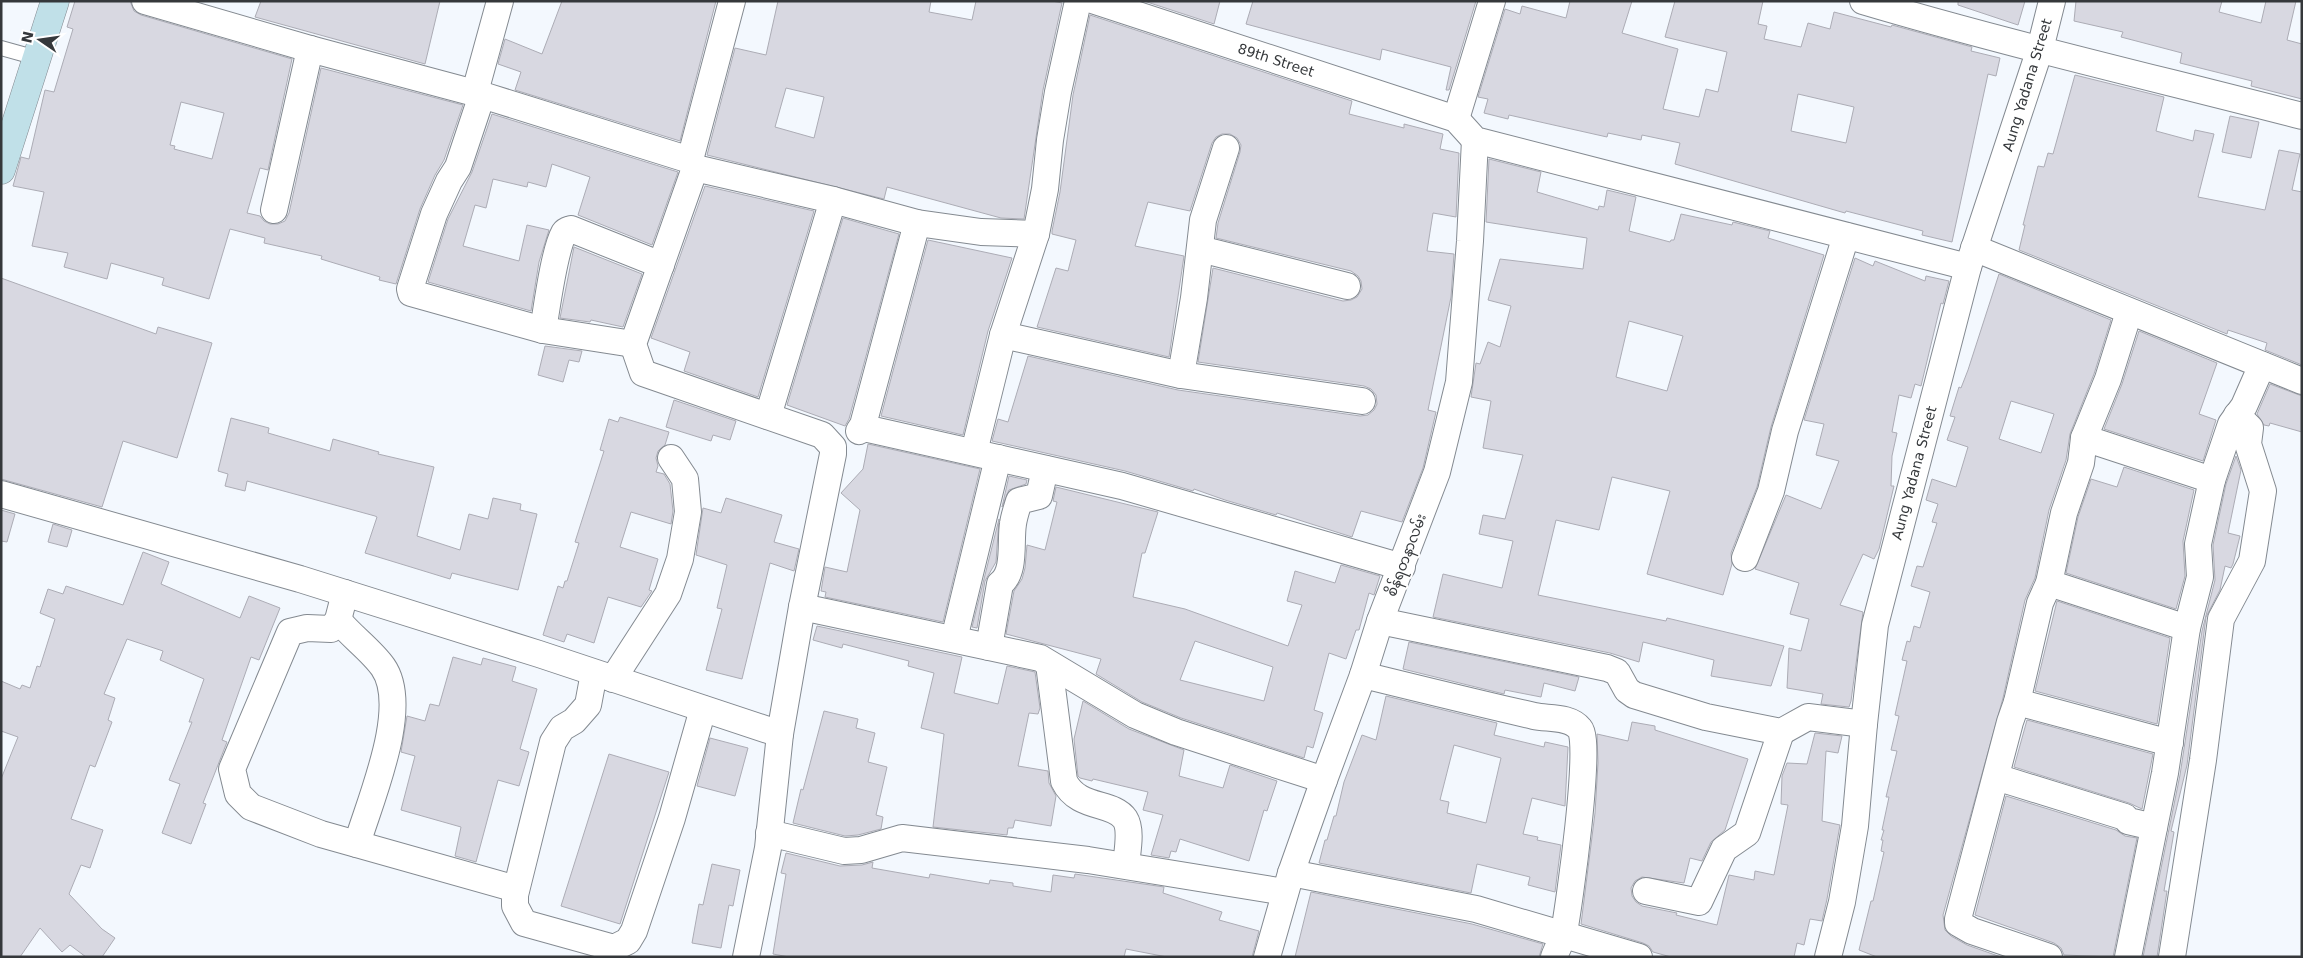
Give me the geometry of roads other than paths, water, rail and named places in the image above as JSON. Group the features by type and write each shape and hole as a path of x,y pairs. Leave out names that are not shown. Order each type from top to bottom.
{"main road":[{"path":"1,170 56,1"}],"street":[{"path":"145,1 310,49 479,94 692,164 917,223 981,232 1036,234"},
{"path":"500,1 479,94 458,167 449,181 434,214 410,289 414,296 543,330 633,344"},
{"path":"732,1 692,164 661,265 633,344 643,373 822,435 833,447 834,454 802,607 780,734 769,833 746,957"},
{"path":"974,452 1003,335 1036,234 1045,189 1058,92 1078,1"},
{"name":"89th Street","path":"1095,1 1151,10 1456,119"},
{"path":"1492,1 1456,119 1475,140 1846,236 1971,258 2129,312 2302,381"},
{"path":"1863,1 1971,33 2302,116"},
{"name":"Aung Yadana Street","path":"1828,957 1842,902 1856,826 1864,724 1875,626 1971,258 2040,49 2052,1"},
{"path":"274,210 310,49"},
{"name":"စိန်ရတနာလမ်း","path":"1267,957 1288,882 1364,675 1380,621 1437,472 1460,382 1475,140"},
{"path":"1181,375 1203,220 1226,148"},
{"path":"768,416 833,200"},
{"path":"859,431 863,425 917,223"},
{"path":"543,330 557,258 564,233 568,230 571,229 661,265"},
{"path":"1745,558 1771,491 1785,431 1846,236"},
{"path":"1200,249 1347,286"},
{"path":"2049,957 1972,931 1958,923 2010,722 2018,702 2040,603 2049,583 2064,513 2082,463 2084,438 2108,379 2129,312"},
{"path":"1003,335 1181,375 1362,401"},
{"path":"2128,957 2170,743 2187,628 2200,577 2198,544 2212,480 2231,424 2244,406 2262,365"},
{"path":"2172,957 2204,760 2221,619 2252,561 2263,491 2248,444 2250,428 2237,415"},
{"path":"827,439 864,428 974,452 1122,486 1402,567"},
{"path":"2084,438 2212,480"},
{"path":"671,458 685,479 688,504 680,559 668,594 603,676 588,705 574,721 562,728 553,742 516,890 516,906 524,923 614,948 628,941 634,931 672,818 703,709"},
{"path":"954,639 998,458"},
{"path":"989,647 1000,584 1005,580 1010,564 1013,524 1019,501 1039,496 1044,469"},
{"path":"1,494 345,593 780,734"},
{"path":"2049,583 2187,628"},
{"path":"345,593 338,620 331,629 307,628 290,632 232,770 238,794 251,807 321,834 516,890"},
{"path":"802,607 1040,658 1135,715 1176,732 1324,780"},
{"path":"338,620 354,639 383,667 392,688 394,716 384,757 356,844"},
{"path":"1380,621 1607,668 1617,672 1627,690 1634,695 1706,717 1781,732 1808,717 1864,724"},
{"path":"1049,664 1064,781 1074,796 1119,814 1125,820 1128,833 1126,865"},
{"path":"1364,675 1536,717 1570,721 1580,728 1584,737 1584,755 1575,852 1559,945"},
{"path":"2018,702 2170,743"},
{"path":"1646,891 1699,902 1724,850 1747,833 1781,732"},
{"path":"1996,777 2125,817 2128,821 2154,827"},
{"path":"769,833 844,851 861,850 902,838 1288,882 1476,909 1559,945 1639,957"}],"lane":[{"path":"1,48 37,58"}]}
